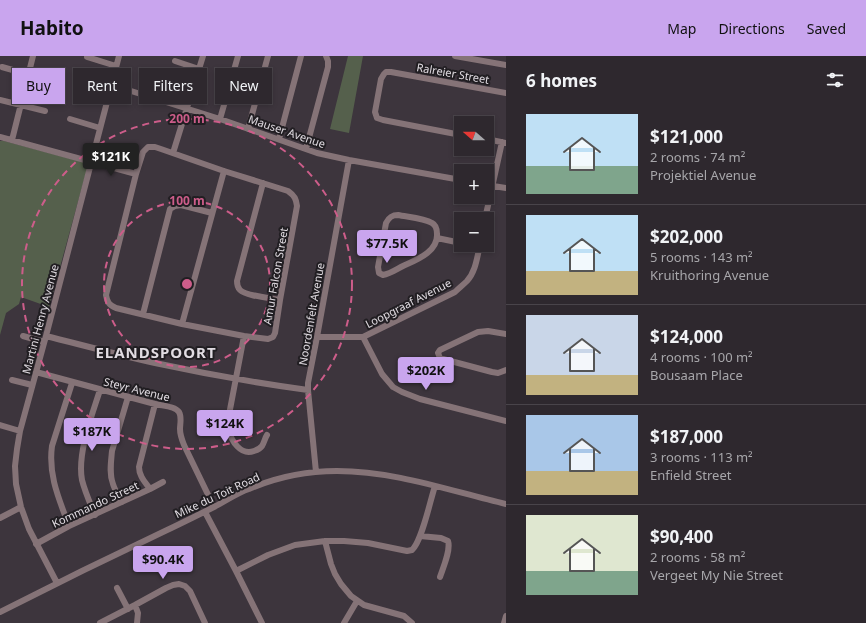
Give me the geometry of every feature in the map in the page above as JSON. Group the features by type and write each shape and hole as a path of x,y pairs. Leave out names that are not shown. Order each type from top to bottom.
{"street":[{"path":"30,68 33,56"},
{"name":"Martini Henry Avenue","path":"116,66 119,56"},
{"path":"199,68 203,56"},
{"path":"220,119 238,56"},
{"path":"248,129 268,56"},
{"path":"279,139 301,56"},
{"path":"306,149 328,67 326,56"},
{"path":"455,56 506,65"},
{"path":"87,57 116,66"},
{"path":"174,61 196,68"},
{"path":"2,67 12,70"},
{"name":"Ralreier Street","path":"454,134 377,118 375,112 382,76 386,72 391,72 506,93"},
{"name":"Mauser Avenue","path":"131,91 187,108 306,149 349,160 454,179"},
{"path":"0,100 45,111"},
{"name":"Martini Henry Avenue","path":"57,583 36,544 21,507 16,484 15,466 20,431 107,104"},
{"path":"173,153 188,104"},
{"path":"12,140 21,105"},
{"path":"70,119 100,128"},
{"path":"0,137 136,174"},
{"path":"494,140 504,142 494,173"},
{"name":"Amur Falcon Street","path":"148,147 155,147 224,170 288,191 294,195 296,200 297,206 275,333 273,337 268,339 244,336 182,324 116,308 110,305 107,301 106,295 136,174 143,152 148,147"},
{"name":"Noordenfelt Avenue","path":"316,472 308,383 318,337 349,160"},
{"path":"182,324 224,170"},
{"path":"263,183 237,281 237,286 248,294 280,300"},
{"path":"494,186 506,188"},
{"path":"144,314 170,209 181,204 212,213"},
{"path":"398,215 432,222 436,228 437,238 436,243 425,256 386,275 383,276 379,273 378,267 386,223 390,217 398,215"},
{"path":"437,238 454,242"},
{"name":"Loopgraaf Avenue","path":"318,337 363,337 455,292 472,275 478,252"},
{"path":"506,334 488,331 478,332 440,350 438,353 440,358 492,372 498,373 506,370"},
{"path":"23,336 45,339 236,379 308,390"},
{"path":"244,336 228,420 228,429 238,448 250,453 262,446 267,435"},
{"path":"363,337 382,374 393,386 402,392 420,399 506,421"},
{"name":"Steyr Avenue","path":"36,372 72,383 171,407 179,412 181,418 181,436 184,445 214,507"},
{"path":"12,380 32,385"},
{"path":"69,526 53,481 51,453 72,383"},
{"path":"95,515 82,481 81,460 88,428 100,390"},
{"path":"122,502 112,482 111,458 128,397"},
{"path":"150,489 141,476 139,467 155,404"},
{"path":"0,425 20,431"},
{"name":"Mike du Toit Road","path":"0,612 205,512 248,489 293,475 337,471 366,472 396,476 506,504"},
{"name":"Kommando Street","path":"36,544 69,526 163,482"},
{"path":"236,570 268,555 295,545 325,541 368,543 407,551 412,550 416,547 420,536 435,486"},
{"path":"0,518 21,507"},
{"path":"205,512 236,570 259,622"},
{"path":"420,536 442,538 448,541 448,550 440,577"},
{"path":"325,541 335,574 351,596 364,605 404,616 412,623"},
{"path":"100,623 173,585 179,584 185,586 190,591 205,623"},
{"path":"117,588 128,609"},
{"path":"344,623 357,601"},
{"path":"135,605 138,613 137,623"},
{"path":"504,623 506,616"}],"green space":[{"path":"348,56 363,56 349,133 330,129"},
{"path":"0,141 83,162 87,169 49,307 21,297 19,304 6,313 0,335"}],"district":[{"name":"ELANDSPOORT","path":"156,352"}]}
